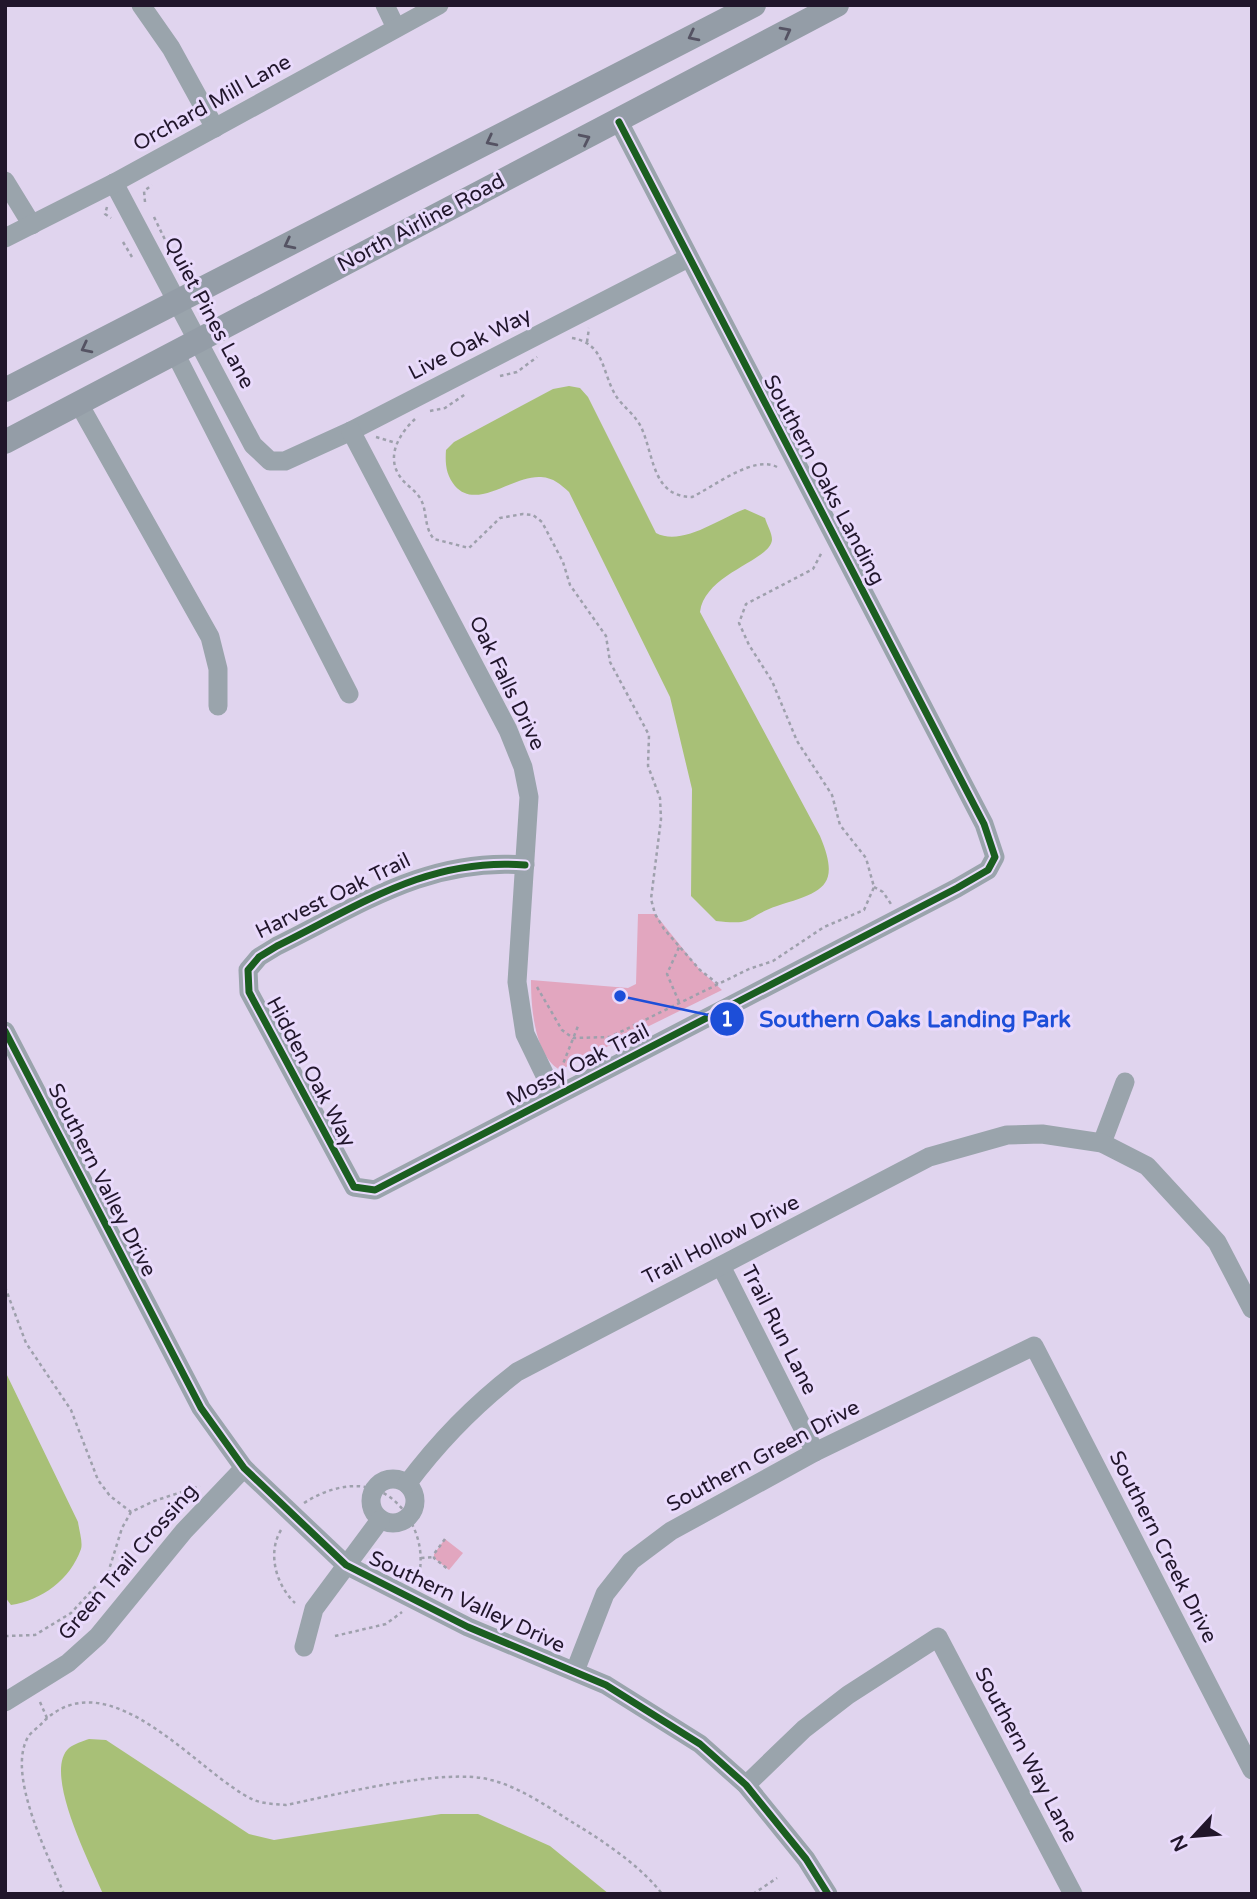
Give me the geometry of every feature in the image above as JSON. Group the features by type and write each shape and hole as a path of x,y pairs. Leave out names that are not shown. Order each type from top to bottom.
{"main road":[{"name":"North Airline Road","path":"5,390 754,5"},
{"name":"North Airline Road","path":"5,442 497,182 619,122 837,5"}],"street":[{"path":"141,5 171,48 215,128"},
{"path":"385,5 397,28"},
{"name":"Orchard Mill Lane","path":"5,238 114,183 439,5"},
{"name":"Southern Oaks Landing","path":"619,122 984,824 995,857"},
{"path":"5,181 32,225"},
{"name":"Quiet Pines Lane","path":"114,183 253,445 270,461"},
{"name":"Live Oak Way","path":"270,461 285,461 351,431 688,258"},
{"path":"175,353 349,694"},
{"path":"79,404 210,637 218,669 218,706"},
{"name":"Oak Falls Drive","path":"351,431 509,730 523,767 529,797 517,932 516,982 525,1034 554,1093"},
{"name":"Mossy Oak Trail","path":"354,1187 375,1190 554,1093 899,918 988,870 995,857"},
{"name":"Harvest Oak Trail","path":"248,970 259,957 277,946 420,876 488,863 525,865"},
{"name":"Hidden Oak Way","path":"248,970 249,992 354,1187"},
{"name":"Southern Valley Drive","path":"5,1031 201,1408 244,1468 346,1565 468,1627 606,1685 700,1744 746,1785 806,1859 828,1894"},
{"path":"1102,1143 1125,1082"},
{"name":"Trail Hollow Drive","path":"407,1484 442,1439 480,1400 517,1372 929,1157 1007,1135 1042,1134 1102,1143 1147,1166 1217,1242 1252,1309"},
{"name":"Trail Run Lane","path":"721,1266 815,1452"},
{"name":"Southern Green Drive","path":"575,1671 605,1594 631,1561 671,1531 815,1452 1034,1346"},
{"name":"Southern Creek Drive","path":"1034,1346 1252,1770"},
{"name":"Green Trail Crossing","path":"5,1702 68,1663 98,1636 184,1531 244,1468"},
{"path":"386,1480 407,1484 415,1497 413,1512 402,1522 387,1524 380,1520 371,1509 374,1488 386,1480"},
{"path":"304,1647 314,1609 380,1520"},
{"name":"Southern Way Lane","path":"746,1785 804,1729 848,1695 938,1637 1073,1894"}],"path":[{"path":"113,220 105,214 114,183"},
{"path":"152,185 144,191 144,200 161,226 171,256"},
{"path":"121,236 135,261"},
{"path":"560,339 574,338 587,342 598,352 619,400 643,429 649,457 658,477 669,491 681,497 692,497 757,464 769,463 780,468"},
{"path":"496,376 517,372 539,355"},
{"path":"428,412 445,408 472,389"},
{"path":"418,416 396,443 394,466 400,477 420,498 424,523 436,541 474,547 500,518 533,515 542,522 555,544 570,585 606,636 610,662 649,735 648,766 660,798 661,820 650,899 664,929 700,970 718,984"},
{"path":"536,986 553,1019 573,1038 589,1040 610,1037 631,1029 679,1002 774,961 831,923 853,917 864,910 874,887 866,858 840,825 832,795 797,741 772,681 749,645 739,623 746,604 813,569 822,552 820,544"},
{"path":"874,887 883,892 899,918"},
{"path":"679,1002 667,974 680,945"},
{"path":"554,1093 578,1026"},
{"path":"5,1287 26,1343 71,1410 98,1480 110,1496 131,1512"},
{"path":"5,1636 35,1635 71,1613 108,1573 122,1528 131,1512 154,1501 202,1486"},
{"path":"282,1528 276,1543 276,1574 279,1585 295,1603"},
{"path":"434,1557 445,1539"},
{"path":"421,1558 434,1557 449,1570"},
{"path":"335,1636 386,1625 402,1612"},
{"path":"39,1700 47,1718"},
{"path":"64,1894 29,1806 22,1760 28,1737 47,1718 71,1707 89,1704 135,1716 161,1731 234,1788 255,1801 270,1804 286,1805 436,1778 466,1776 490,1779 522,1792 597,1837 662,1894"},
{"path":"752,1894 778,1878"}],"shaded area":[{"path":"569,386 580,388 588,397 656,533 666,536 689,534 745,509 765,518 770,532 772,540 769,548 713,587 704,599 700,612 820,836 829,867 828,877 816,891 745,921 716,921 691,896 692,789 670,697 569,492 553,480 541,477 474,495 464,493 455,486 448,473 446,450 454,442 553,389"},
{"path":"638,914 655,914 700,970 722,990 560,1070 551,1063 539,1042 533,1016 531,980 628,988 636,984"},
{"path":"5,1371 78,1522 82,1543 70,1570 54,1587 11,1605 5,1597"},
{"path":"445,1539 463,1553 449,1570 434,1558"},
{"path":"89,1739 106,1740 249,1834 274,1840 441,1814 478,1814 550,1846 609,1894 103,1894 71,1819 61,1777 62,1760 69,1748"}],"cycle path":[{"path":"525,865 457,869 396,887 277,946 259,957 248,970 249,992 354,1187 375,1190 957,888 988,870 995,857 984,824 619,122"},
{"path":"5,1031 201,1408 244,1468 346,1565 468,1627 606,1685 700,1744 746,1785 806,1859 828,1894"}],"place":[{"name":"Southern Oaks Landing Park","path":"620,996"}]}
